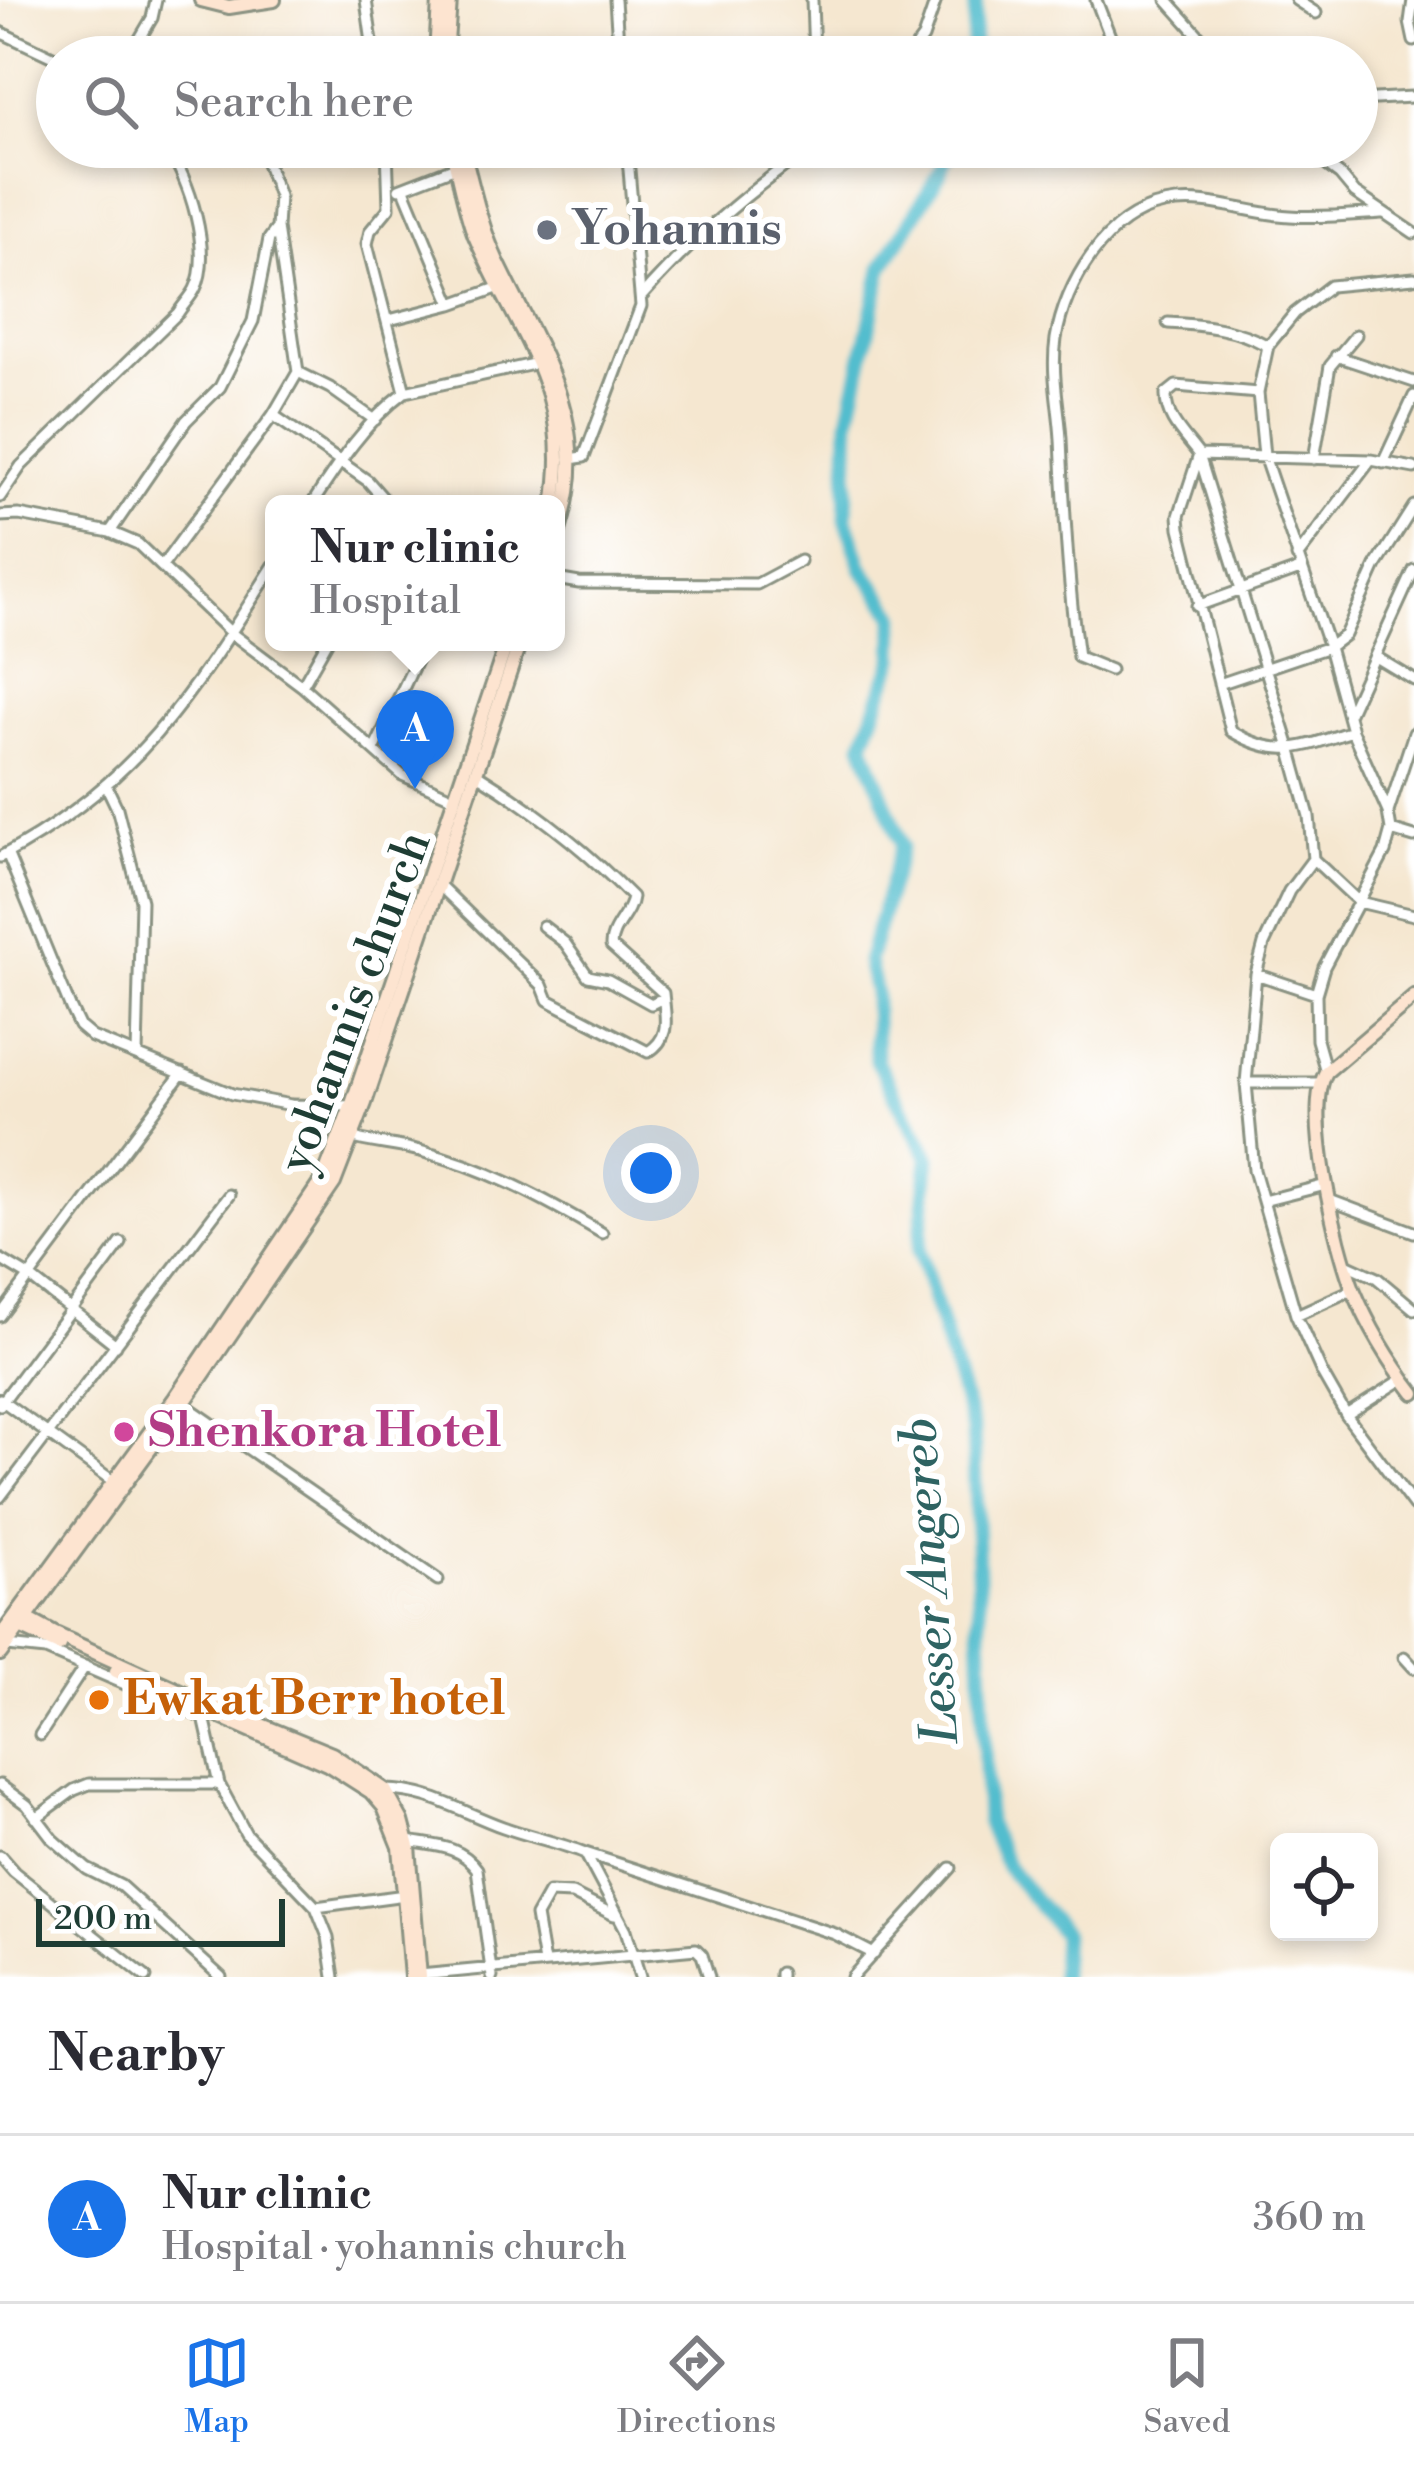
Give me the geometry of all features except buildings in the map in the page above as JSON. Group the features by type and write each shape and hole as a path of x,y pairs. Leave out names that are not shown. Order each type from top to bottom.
{"street":[{"path":"141,36 156,0"},
{"path":"201,0 230,8 274,0"},
{"path":"366,0 371,36"},
{"path":"439,0 444,36"},
{"path":"440,36 450,0"},
{"path":"615,0 618,36"},
{"path":"812,0 813,36"},
{"path":"924,36 936,0"},
{"path":"1096,0 1109,36"},
{"path":"1167,0 1200,36"},
{"path":"1296,0 1316,13"},
{"path":"1413,0 1414,41"},
{"path":"0,32 36,49"},
{"path":"1378,99 1412,97"},
{"path":"0,496 21,466 178,313 197,286 201,265 194,208 176,168"},
{"path":"163,565 273,415 298,372 278,228 279,196 269,168"},
{"path":"388,168 389,208 370,231 367,244 405,392"},
{"path":"390,191 454,168"},
{"path":"462,168 473,230 544,362"},
{"path":"462,168 497,260 544,362 566,458 565,495"},
{"path":"566,458 584,457 641,306 629,168"},
{"path":"641,297 701,236 783,168"},
{"path":"1330,168 1381,213 1414,233"},
{"path":"404,188 452,304"},
{"path":"1110,670 1078,657 1054,390 1057,335 1082,268 1121,225 1147,208 1168,202 1209,202 1288,216 1381,213"},
{"path":"110,532 186,421 220,387 253,321 269,239 278,228"},
{"path":"1346,1414 1411,1388 1354,1289 1318,1138 1323,1077 1316,994 1324,968 1385,852 1391,830 1388,812 1352,731 1329,647 1264,456 1258,393 1268,346 1295,313 1330,286 1414,278"},
{"path":"389,320 500,287"},
{"path":"1168,323 1245,333 1268,346"},
{"path":"1315,458 1330,366 1357,335"},
{"path":"1336,356 1414,382"},
{"path":"318,495 339,462 405,392 544,362"},
{"path":"298,372 376,420"},
{"path":"1258,393 1170,388 1166,400 1170,417 1199,455 1309,816 1313,860 1281,909 1256,974 1246,1083 1254,1170 1296,1315 1346,1414 1414,1506"},
{"path":"1198,606 1298,563 1377,461 1414,395"},
{"path":"273,415 380,495"},
{"path":"1199,455 1377,461 1414,468"},
{"path":"1199,455 1179,516 1232,731 1268,748 1291,751 1352,731"},
{"path":"556,495 566,458"},
{"path":"1219,684 1329,647 1345,635 1376,566 1414,506"},
{"path":"0,516 19,514 110,532 138,544 231,633 302,686 402,775 461,801"},
{"path":"565,581 757,584 800,561"},
{"path":"1348,715 1414,570"},
{"path":"265,579 174,717 62,822 3,855 79,1026 92,1037 232,1094 291,1105 357,1106"},
{"path":"302,686 322,651"},
{"path":"374,750 421,651"},
{"path":"471,771 505,651"},
{"path":"19,1620 42,1596 179,1401 347,1136 517,651"},
{"path":"1376,657 1414,680"},
{"path":"1388,812 1414,733"},
{"path":"433,882 542,985 548,1000 648,1052 664,1035 660,987 611,946 632,897 527,806 471,771"},
{"path":"106,785 117,808 141,901 137,1055"},
{"path":"1391,830 1414,837"},
{"path":"1313,860 1358,902 1414,915"},
{"path":"543,926 565,944 588,976 608,980 650,1004 663,998"},
{"path":"1256,974 1316,994"},
{"path":"1246,1083 1323,1077 1414,997"},
{"path":"0,1316 182,1073"},
{"path":"347,1136 455,1162 542,1197 602,1233"},
{"path":"1263,1201 1326,1185"},
{"path":"0,1497 229,1195"},
{"path":"1332,1201 1414,1232"},
{"path":"119,1485 1,1402 121,1243"},
{"path":"0,1259 116,1345"},
{"path":"1346,1264 1377,1278 1414,1309"},
{"path":"1296,1315 1354,1289"},
{"path":"179,1401 438,1580"},
{"path":"119,1485 2,1646 46,1650 332,1754 385,1790 408,1840 417,1976"},
{"path":"42,1596 46,1620 55,1634"},
{"path":"19,1620 202,1710 219,1784 246,1834 316,1906 328,1937 334,1977"},
{"path":"19,1620 202,1710 339,1769 371,1792 393,1825 417,1976"},
{"path":"1404,1657 1414,1668"},
{"path":"40,1735 85,1666"},
{"path":"36,1818 89,1784 219,1784"},
{"path":"0,1785 27,1805 87,1869 121,1886 221,1977"},
{"path":"385,1790 432,1795 496,1824 835,1934 874,1954"},
{"path":"408,1840 453,1848 468,1856 477,1869 491,1972"},
{"path":"585,1853 635,1954 640,1977"},
{"path":"0,1856 146,1977"},
{"path":"852,1977 951,1868"},
{"path":"544,1963 536,1916 549,1893 586,1900 619,1918"},
{"path":"316,1906 405,1895"},
{"path":"417,1976 696,1949 709,1977"}],"waterway":[{"name":"Lesser Angereb","path":"973,36 976,0"},
{"name":"Lesser Angereb","path":"942,168 882,268 849,419 846,519 862,568 895,615 894,659 863,744 902,845 868,961 875,993 876,1060 929,1158 919,1251 973,1430 987,1822 1007,1867 1063,1934 1061,1977"}],"place":[{"name":"Yohannis","path":"547,230"},
{"name":"Nur clinic","path":"415,789"},
{"name":"Shenkora Hotel","path":"124,1432"},
{"name":"Ewkat Berr hotel","path":"99,1700"}]}
